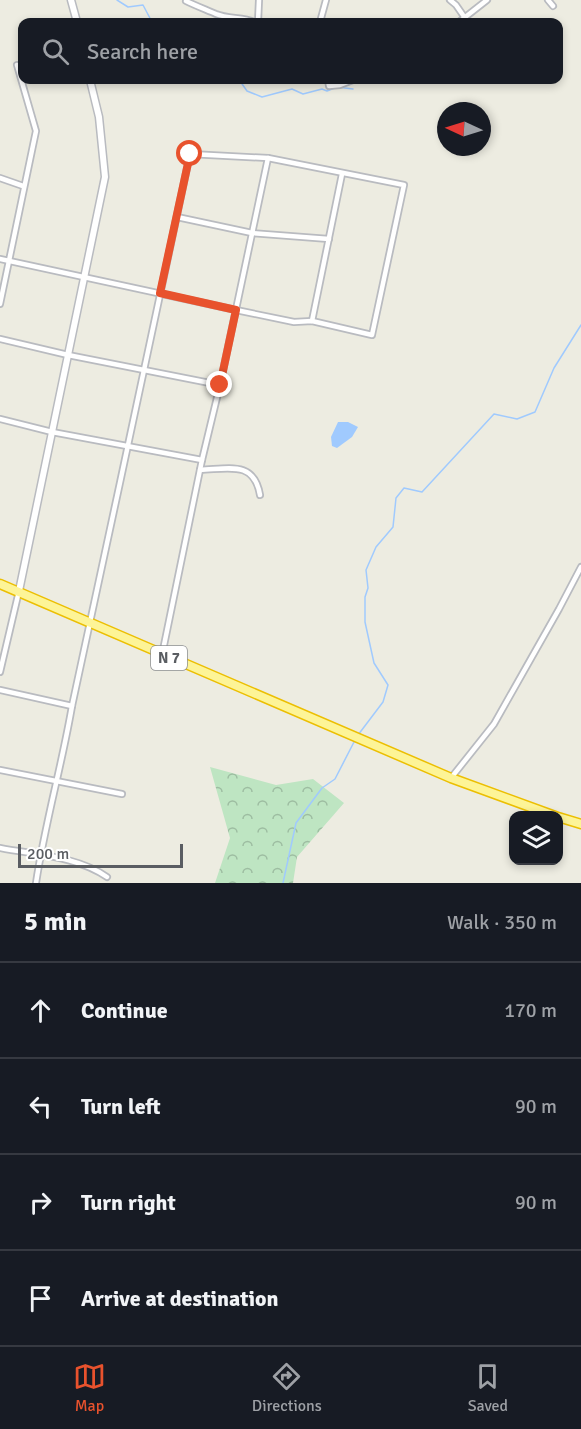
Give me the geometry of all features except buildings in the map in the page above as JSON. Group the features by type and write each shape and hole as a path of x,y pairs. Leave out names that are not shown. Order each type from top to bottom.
{"highway":[{"name":"N 7","path":"0,584 451,778 543,811"},
{"name":"N 7","path":"563,818 581,824"}],"street":[{"path":"71,0 76,18"},
{"path":"257,18 259,0"},
{"path":"321,18 326,0"},
{"path":"450,0 465,18 487,0"},
{"path":"548,0 553,6"},
{"path":"186,1 216,14 236,18"},
{"path":"0,304 36,131 22,84"},
{"path":"0,672 105,177 99,117 91,84"},
{"path":"329,84 329,86 344,84"},
{"path":"0,259 84,278 160,293 294,322 312,321 372,335 404,185 268,158 190,154 160,293 129,447 40,855 36,883"},
{"path":"162,655 201,460 220,385 268,158"},
{"path":"312,321 342,174"},
{"path":"0,178 23,186"},
{"path":"177,218 252,233 329,239"},
{"path":"0,339 220,385"},
{"path":"0,419 52,432 201,460"},
{"path":"200,470 236,468 246,471 256,480 260,495"},
{"path":"451,778 494,724 581,567"},
{"path":"0,690 72,706"},
{"path":"0,770 122,794"},
{"path":"0,848 81,863 95,868 107,877"}],"green space":[{"path":"210,767 276,785 313,779 344,803 297,857 293,883 215,883 230,838"}],"water":[{"path":"338,422 348,422 358,427 352,437 337,448 332,446 331,437"}],"waterway":[{"path":"117,0 128,7 143,5 150,18"},
{"path":"242,84 247,91 262,97 292,89 303,94 322,89 327,91 337,87 353,89"},
{"path":"358,735 383,702 388,685 374,663 365,622 365,597 368,588 366,570 376,547 393,527 396,498 404,488 422,492 494,414 517,419 535,412 554,368 581,325"},
{"path":"283,883 296,823 322,788 335,779 354,742"}],"route":[{"path":"190,154 160,293 236,310 220,385"}]}
